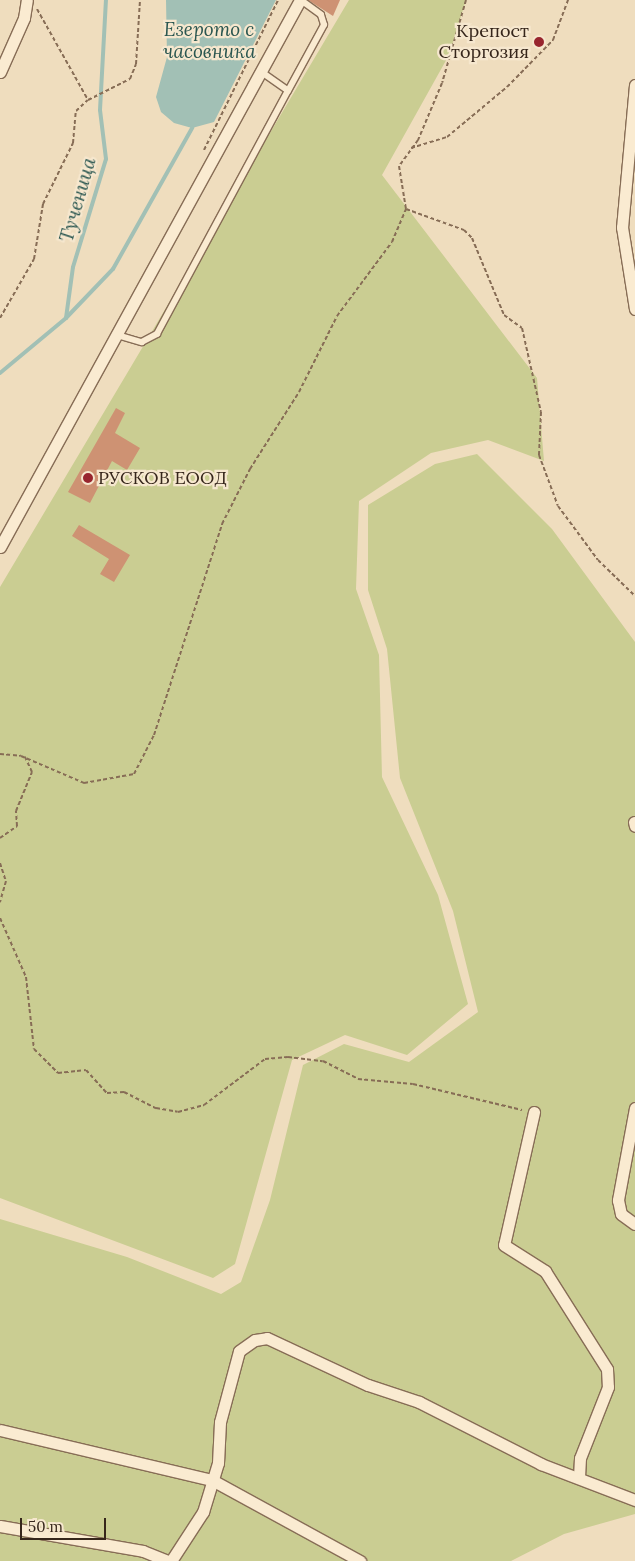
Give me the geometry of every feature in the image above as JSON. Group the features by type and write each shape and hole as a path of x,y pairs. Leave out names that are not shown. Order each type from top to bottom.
{"street":[{"path":"0,72 27,0"},
{"path":"0,547 300,0"},
{"path":"635,85 622,227 635,310"},
{"path":"634,1110 618,1200 621,1214 635,1224"},
{"path":"534,1112 504,1245 545,1270 607,1369 608,1387 580,1458 579,1478"},
{"path":"0,1526 143,1551 170,1561 202,1512 212,1480 220,1422 239,1351 255,1340 267,1338 368,1385 418,1402 541,1464 635,1500"},
{"path":"0,1430 212,1480 360,1561"}],"lane":[{"path":"116,334 142,342 157,334 324,25 321,15 300,0"},
{"path":"260,72 288,91"}],"path":[{"path":"27,0 42,12 88,100"},
{"path":"0,318 34,259 43,204 73,143 76,111 88,100 111,92 130,79 136,64 140,0"},
{"path":"200,156 278,0"},
{"path":"0,754 24,757 84,783 134,774 154,735 222,524 250,469 299,392 337,316 392,242 406,209 399,166 442,83 466,0"},
{"path":"410,148 422,148 447,137 506,87 552,40 568,0"},
{"path":"406,209 464,230 472,238 504,316 522,328 542,412 539,455 558,506 598,560 635,596"},
{"path":"0,838 17,826 16,812 32,772 24,757"},
{"path":"0,863 6,881 0,902"},
{"path":"0,918 26,977 34,1049 58,1073 86,1070 107,1093 124,1092 156,1108 178,1112 204,1105 265,1059 323,1061 358,1079 413,1084 534,1112"}],"green space":[{"path":"349,0 466,0 449,55 382,175 537,378 544,461 488,440 431,453 359,501 356,589 379,655 382,777 438,895 468,1004 407,1055 345,1035 292,1060 235,1264 213,1278 0,1198 0,587"},
{"path":"477,454 552,529 635,642 635,1514 564,1534 511,1561 0,1561 0,1219 127,1257 221,1294 241,1282 270,1200 303,1065 344,1044 409,1062 478,1012 453,911 400,778 387,649 368,590 368,505 435,464"}],"water":[{"name":"Езерото с часовника","path":"166,0 276,0 214,122 192,128 174,123 161,112 156,97 167,57"}],"building":[{"path":"308,0 340,0 333,16"},
{"path":"116,408 125,413 115,433 140,448 127,470 112,461 90,503 68,492"},
{"path":"79,525 130,555 114,582 100,574 109,559 72,536"}],"waterway":[{"name":"Тученица","path":"66,318 73,267 106,159 100,110 106,0"},
{"name":"Тученица","path":"0,373 66,318 113,269 192,128"}],"place":[{"name":"Крепост Сторгозия","path":"539,42"},
{"name":"РУСКОВ ЕООД","path":"88,478"}]}
